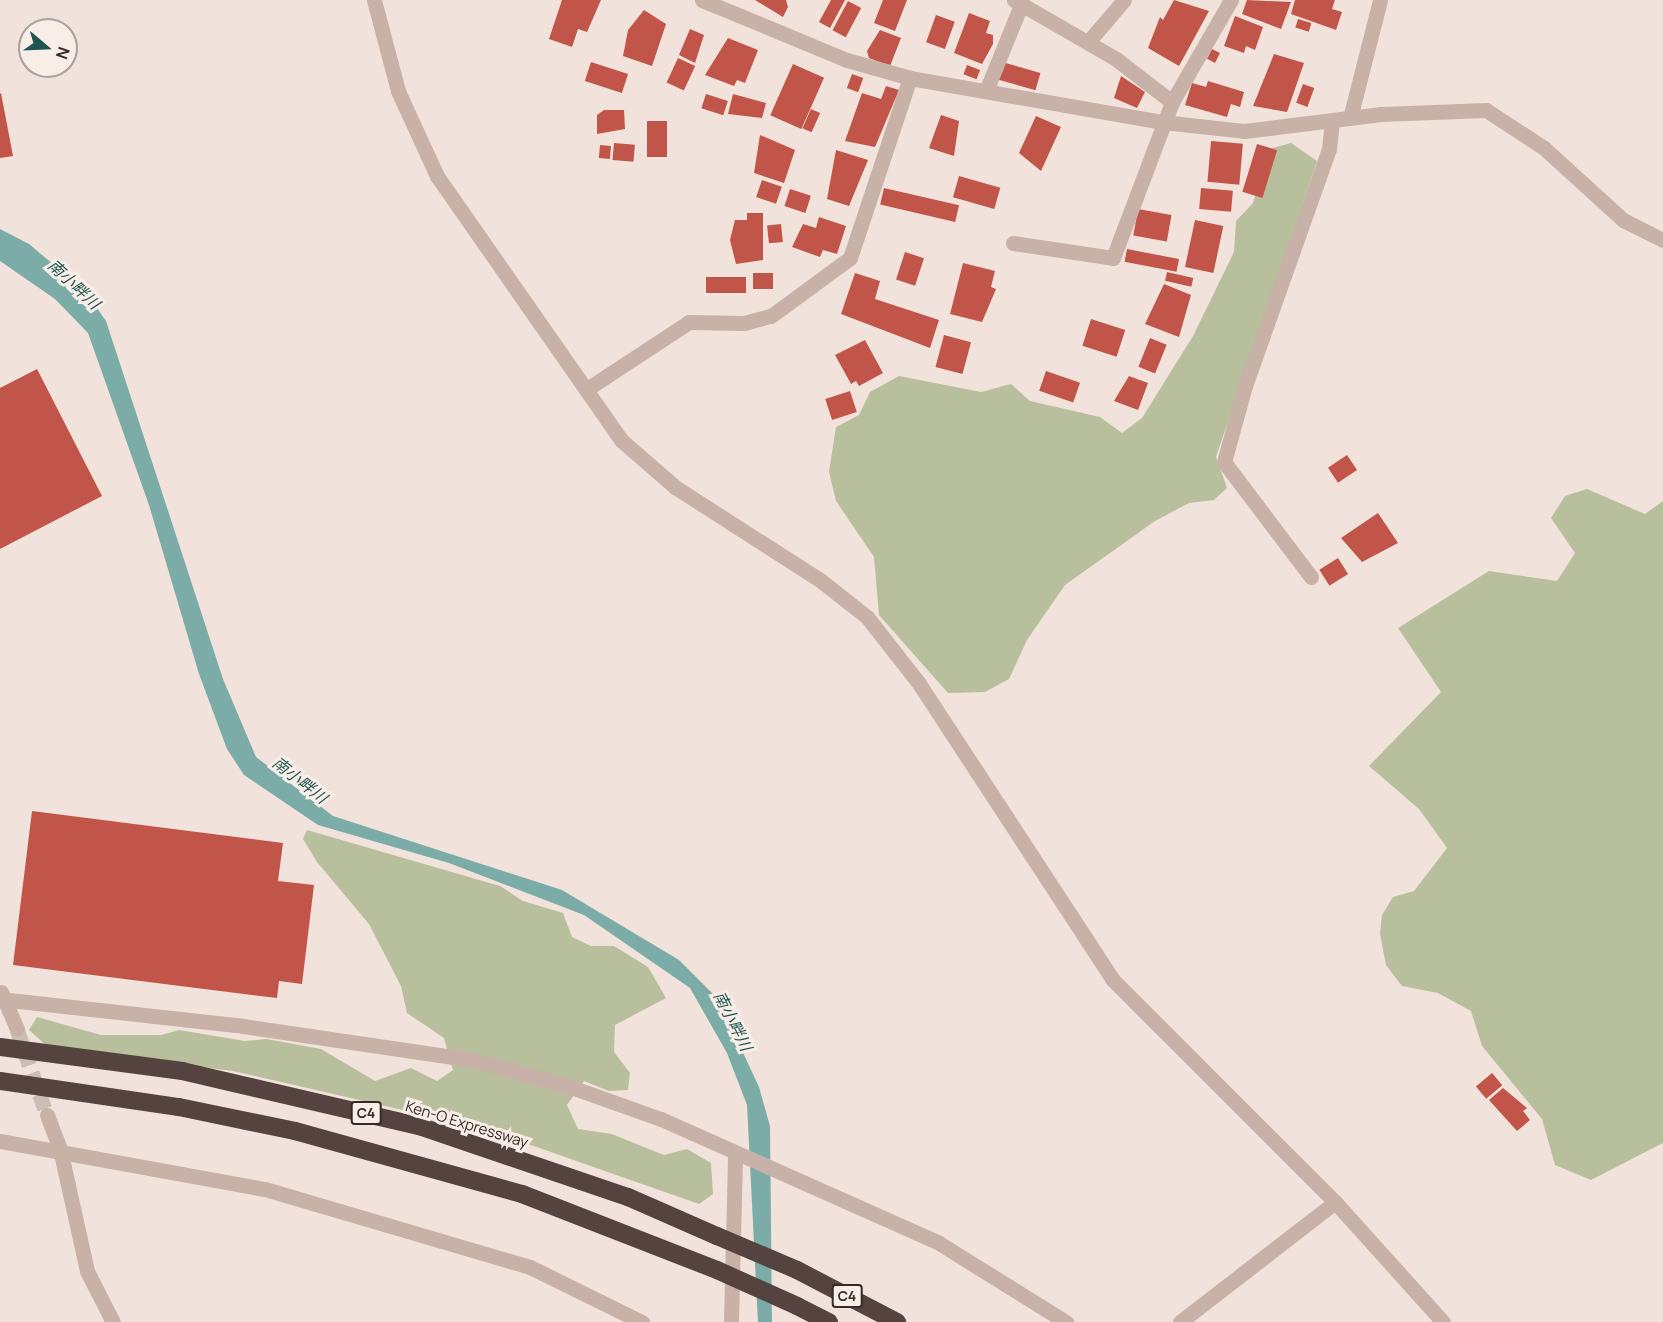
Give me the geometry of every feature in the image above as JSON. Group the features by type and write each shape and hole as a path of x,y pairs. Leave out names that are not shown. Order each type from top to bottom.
{"highway":[{"name":"Ken-O Expressway","path":"0,1047 182,1071 422,1127 617,1193 797,1270 897,1322"},
{"name":"C4","path":"0,1081 179,1107 350,1145 522,1194 717,1270 829,1322"}],"street":[{"path":"374,0 398,91 437,176 621,440 675,487 820,580 867,617 918,682 1113,980 1335,1202 1443,1322"},
{"path":"702,0 836,56 910,78 1163,122 1244,131 1350,118 1486,110 1544,148 1623,220 1663,240"},
{"path":"1088,42 1124,0"},
{"path":"1013,243 1113,258 1163,122 1231,0"},
{"path":"1350,118 1380,0"},
{"path":"986,91 1017,2 1088,42 1173,102"},
{"path":"587,389 689,322 744,323 771,316 850,258 910,78"},
{"path":"1311,577 1224,462 1245,386 1329,149 1332,121"},
{"path":"2,996 17,1029"},
{"path":"2,996 243,1026 474,1060 661,1119 735,1156 939,1243 1066,1322"},
{"path":"47,1115 60,1149 87,1271 114,1322"},
{"path":"0,1141 60,1149 265,1190 530,1267 642,1322"},
{"path":"731,1322 735,1156"},
{"path":"1180,1322 1335,1202"}],"green space":[{"path":"1291,143 1317,161 1216,457 1227,488 1214,500 1189,503 1155,521 1065,585 1027,640 1009,679 985,692 948,693 879,615 874,557 836,501 829,472 836,427 859,415 870,392 899,376 981,392 1011,384 1030,401 1100,417 1122,433 1142,418 1193,336 1234,252 1236,221 1253,203 1269,149"},
{"path":"1587,489 1645,514 1663,501 1663,1143 1591,1180 1555,1165 1542,1119 1482,1046 1471,1011 1438,993 1402,986 1386,965 1380,934 1382,915 1393,897 1414,891 1447,848 1419,809 1369,766 1441,692 1398,628 1489,571 1557,581 1575,553 1551,518 1565,496"},
{"path":"307,830 500,886 523,901 563,913 572,937 591,946 614,946 648,967 666,998 615,1025 614,1052 630,1073 628,1090 609,1091 584,1081 567,1105 578,1129 612,1134 664,1155 687,1149 711,1163 713,1194 699,1204 485,1129 233,1071 49,1048 29,1030 37,1017 101,1035 161,1035 179,1030 245,1041 266,1039 321,1049 375,1081 411,1068 437,1081 453,1070 444,1038 407,1013 401,986 369,924 317,862 303,839"}],"water":[{"name":"南小畔川","path":"0,229 29,244 85,291 106,321 223,679 256,757 333,816 562,890 679,960 718,999 759,1087 770,1126 772,1322 758,1322 747,1105 727,1053 690,988 584,915 449,863 318,825 244,775 227,749 199,674 149,505 88,333 55,299 0,261"}],"building":[{"path":"562,0 601,0 587,32 578,29 572,47 549,39"},
{"path":"755,0 786,0 788,7 783,17"},
{"path":"831,0 845,0 830,28 819,22"},
{"path":"883,0 907,0 895,31 874,23"},
{"path":"1174,0 1209,11 1179,66 1148,48 1160,17 1163,20"},
{"path":"1247,0 1291,2 1281,29 1242,14"},
{"path":"1295,0 1335,0 1332,9 1342,12 1336,30 1291,14"},
{"path":"848,1 861,8 846,37 833,30"},
{"path":"644,10 666,24 652,66 623,56 628,30"},
{"path":"969,13 990,21 986,33 993,35 993,44 982,64 954,53"},
{"path":"936,15 955,22 945,49 926,42"},
{"path":"1235,16 1263,27 1255,50 1246,46 1244,53 1224,46"},
{"path":"1298,19 1311,23 1309,32 1295,28"},
{"path":"690,29 704,35 695,63 679,55"},
{"path":"880,30 901,38 890,66 869,58 867,51"},
{"path":"728,38 758,50 745,83 737,80 734,86 705,75"},
{"path":"1212,49 1220,53 1215,63 1207,59"},
{"path":"1274,54 1304,63 1287,112 1253,106"},
{"path":"678,58 695,66 684,91 667,82"},
{"path":"591,62 628,74 622,93 585,81"},
{"path":"1002,62 1040,73 1035,90 997,79"},
{"path":"793,64 824,78 801,129 770,115"},
{"path":"967,65 980,70 976,79 963,74"},
{"path":"852,74 863,78 858,92 847,88"},
{"path":"1121,76 1145,92 1137,108 1114,98"},
{"path":"1208,81 1244,92 1240,107 1231,104 1227,117 1185,105 1192,83 1206,87"},
{"path":"1303,84 1314,88 1307,107 1296,103"},
{"path":"886,86 899,90 875,147 845,141 862,93 881,99"},
{"path":"0,94 13,156 0,158"},
{"path":"706,94 728,101 723,115 701,108"},
{"path":"733,94 766,103 762,118 728,114"},
{"path":"811,109 820,113 812,132 802,128"},
{"path":"604,110 624,110 625,129 597,134 597,115"},
{"path":"941,115 959,121 954,156 929,148"},
{"path":"1036,116 1061,127 1041,171 1019,153"},
{"path":"647,121 667,121 667,157 647,157"},
{"path":"760,135 795,150 784,183 754,173"},
{"path":"1211,141 1243,144 1239,185 1207,182"},
{"path":"614,143 635,145 633,162 613,160"},
{"path":"1257,144 1277,150 1262,198 1242,192"},
{"path":"600,145 611,146 610,159 599,158"},
{"path":"836,150 868,160 849,206 827,199"},
{"path":"959,176 1000,188 994,209 953,197"},
{"path":"762,180 782,187 776,204 756,197"},
{"path":"884,188 959,205 955,222 880,205"},
{"path":"1201,188 1233,191 1231,212 1199,209"},
{"path":"790,189 811,196 805,213 784,206"},
{"path":"1138,209 1171,215 1167,241 1133,236"},
{"path":"747,213 763,213 763,260 736,264 730,240 735,220 747,220"},
{"path":"819,217 846,226 837,254 823,250 820,257 792,247 803,224 816,228"},
{"path":"1195,220 1223,226 1213,273 1185,267"},
{"path":"781,224 783,242 769,243 767,225"},
{"path":"1127,249 1179,259 1177,272 1125,262"},
{"path":"905,252 924,258 915,286 896,280"},
{"path":"963,263 995,271 991,287 996,289 982,322 950,314"},
{"path":"1167,272 1193,278 1191,287 1165,281"},
{"path":"753,273 773,273 773,289 753,289"},
{"path":"855,273 880,281 875,299 939,320 930,348 841,314"},
{"path":"706,277 746,277 746,293 706,293"},
{"path":"1164,284 1191,295 1179,337 1145,324"},
{"path":"1091,319 1125,330 1117,357 1082,346"},
{"path":"944,335 971,342 963,374 935,367"},
{"path":"1150,338 1167,345 1155,373 1138,367"},
{"path":"865,340 883,373 859,386 856,381 851,384 835,355"},
{"path":"37,369 102,496 0,549 0,388"},
{"path":"1046,371 1080,383 1073,403 1039,391"},
{"path":"1129,376 1148,383 1138,410 1114,401"},
{"path":"850,391 857,412 832,420 825,399"},
{"path":"1347,455 1357,470 1338,483 1328,468"},
{"path":"1378,513 1398,543 1362,562 1341,538"},
{"path":"1338,558 1348,574 1329,586 1319,570"},
{"path":"32,811 283,843 278,881 314,885 302,984 279,981 277,998 13,965"},
{"path":"1492,1073 1502,1085 1486,1099 1476,1086"},
{"path":"1503,1088 1527,1108 1523,1111 1530,1120 1517,1131 1489,1100"}],"tunnel":[{"path":"17,1029 47,1115"}]}
